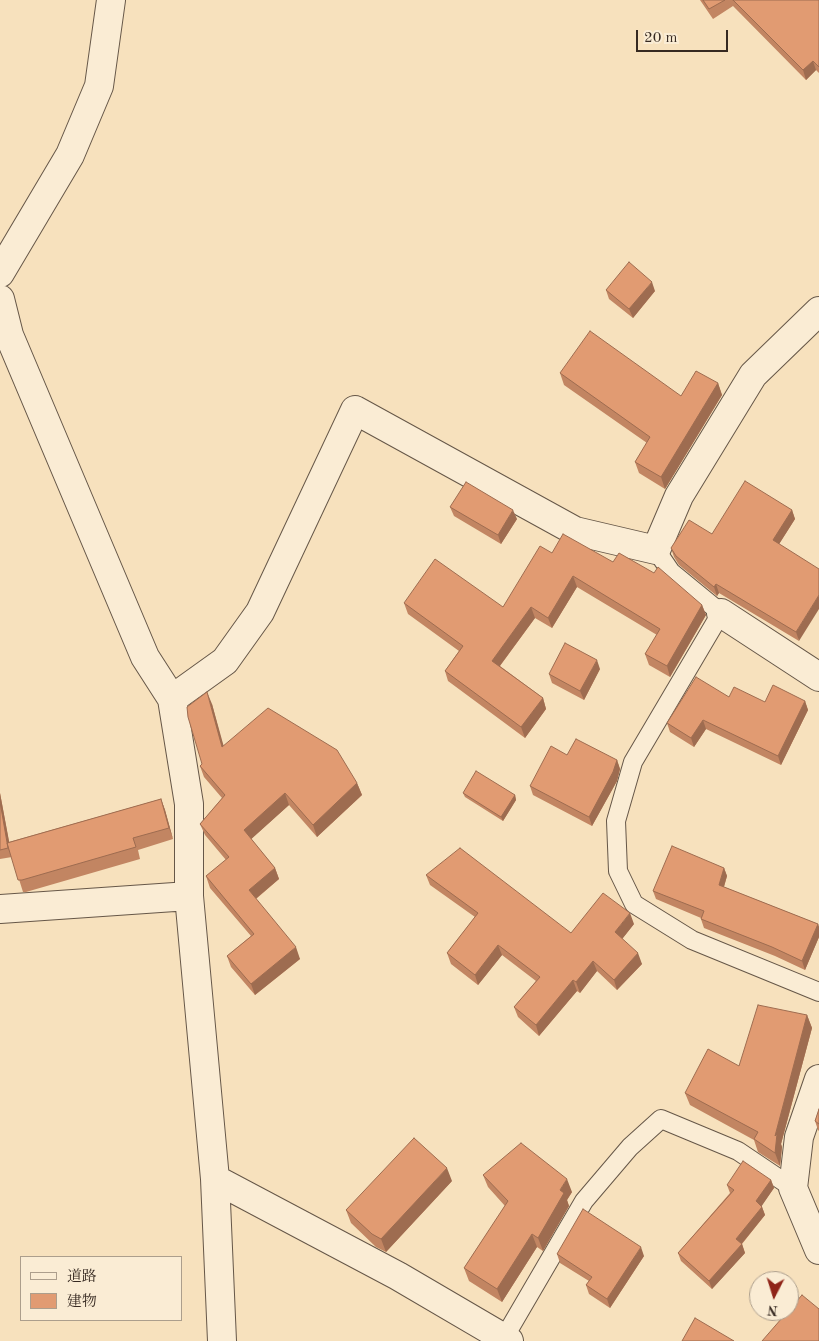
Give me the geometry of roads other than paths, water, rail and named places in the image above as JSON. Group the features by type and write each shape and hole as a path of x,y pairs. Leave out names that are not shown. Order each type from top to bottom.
{"street":[{"path":"0,273 70,155 99,86 111,0"},
{"path":"0,299 9,335 145,657 172,699 189,804 189,896 215,1180 222,1341"},
{"path":"172,699 225,661 260,612 356,410 575,531 656,550 679,496 753,375 819,311"},
{"path":"721,614 819,677"},
{"path":"0,909 189,896"},
{"path":"819,1079 799,1137 793,1188 819,1250"},
{"path":"215,1180 398,1276 507,1339"}],"lane":[{"path":"656,550 671,572 721,614 633,762 616,821 618,871 634,904 692,940 819,992"},
{"path":"507,1339 584,1201 630,1147 661,1119 738,1151 793,1188"}]}
